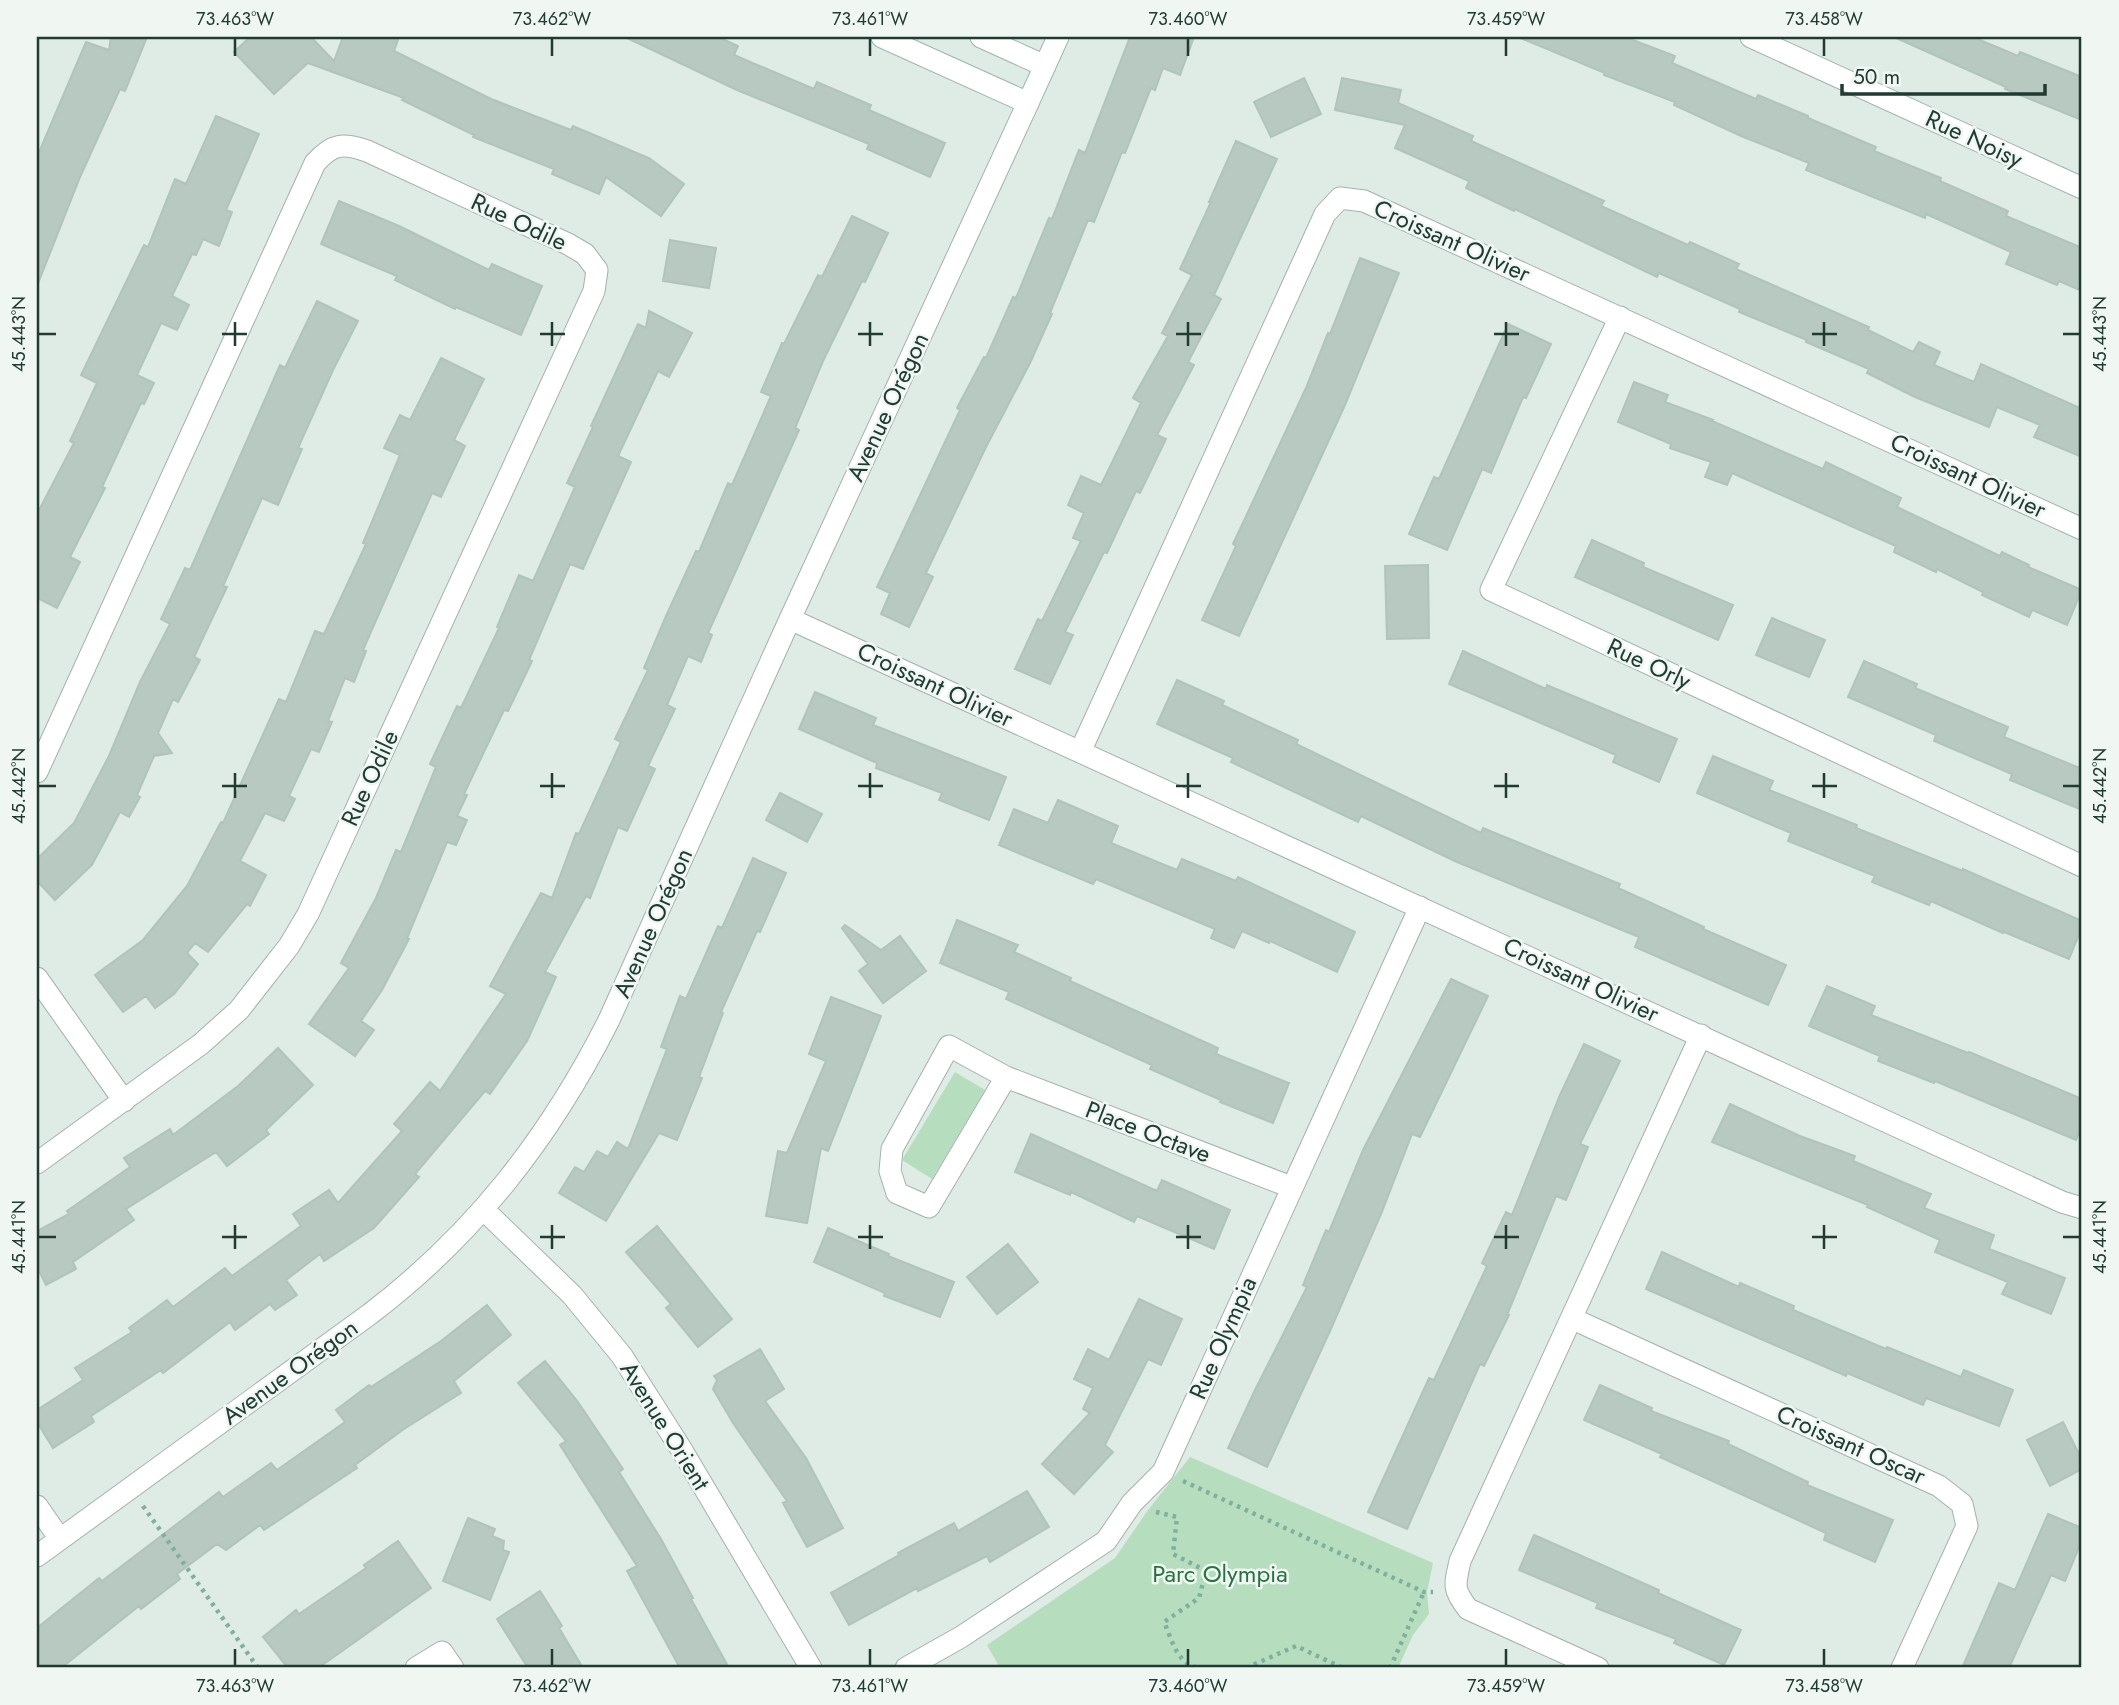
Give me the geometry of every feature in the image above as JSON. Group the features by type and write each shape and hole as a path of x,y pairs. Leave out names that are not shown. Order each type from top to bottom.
{"street":[{"path":"882,37 1028,103"},
{"path":"981,37 1045,66"},
{"name":"Avenue Orégon","path":"37,1556 386,1302 452,1244 484,1210 543,1133 590,1059 1058,37"},
{"name":"Rue Noisy","path":"1751,37 2082,188"},
{"name":"Rue Odile","path":"37,772 315,163 326,150 346,145 368,151 585,254 597,270 594,291 308,914 289,946 239,1010 201,1044 37,1163"},
{"name":"Croissant Olivier","path":"1080,752 1325,214 1340,198 1364,201 2082,529"},
{"name":"Rue Orly","path":"1620,317 1491,590 2082,866"},
{"name":"Croissant Olivier","path":"790,619 2062,1202 2082,1208"},
{"name":"Rue Olympia","path":"906,1668 961,1637 1106,1541 1132,1503 1163,1472 1420,907"},
{"path":"37,978 124,1101"},
{"path":"1598,1668 1468,1609 1456,1593 1456,1578 1460,1561 1701,1035"},
{"name":"Place Octave","path":"1006,1077 929,1208 897,1193 890,1171 892,1149 949,1046 1006,1077 1291,1187"},
{"name":"Avenue Orient","path":"484,1210 572,1295 622,1356 684,1452 811,1668"},
{"name":"Croissant Oscar","path":"1573,1319 1940,1486 1962,1504 1966,1526 1902,1668"},
{"path":"37,1506 60,1539"},
{"path":"416,1668 442,1652 453,1668"}],"path":[{"path":"1163,1472 1424,1592 1390,1668"},
{"path":"143,1506 258,1668"},
{"path":"1148,1510 1177,1517 1173,1554 1206,1571 1199,1598 1164,1622 1181,1658 1192,1668 1203,1668"},
{"path":"1245,1668 1296,1646 1343,1668"}],"green space":[{"path":"955,1072 985,1090 932,1179 902,1160"},
{"name":"Parc Olympia","path":"1190,1457 1433,1563 1427,1592 1429,1614 1413,1635 1398,1668 1000,1668 987,1645 1115,1558 1148,1510"}],"building":[{"path":"111,37 147,37 125,91 120,89 80,177 37,286 37,157 86,42 109,50"},
{"path":"250,37 311,37 334,61 343,37 399,37 394,51 491,99 571,130 573,126 649,158 684,184 661,216 606,177 599,194 552,174 554,169 473,137 474,135 402,100 404,98 308,63 274,94 234,52"},
{"path":"625,37 718,37 738,46 734,55 814,89 817,82 871,105 869,110 945,143 930,177 867,149 869,144 737,90"},
{"path":"1130,37 1194,37 1180,75 1163,68 1155,90 1151,88 1094,222 1088,220 1030,363 986,447 926,573 933,577 909,627 881,614 890,593 877,587 960,410 957,408 984,357 986,358 1013,297 1016,298 1049,218 1052,219 1079,150 1085,153"},
{"path":"1518,37 1625,37 1675,56 1672,63 1756,99 1758,95 1808,116 1876,147 1874,151 1941,178 1940,181 2008,211 2006,216 2082,248 2082,291 2059,281 2057,285 2006,264 2011,252 1926,214 1925,218 1806,170 1809,163 1741,136 1674,105 1675,102 1604,75 1605,73"},
{"path":"1894,37 1973,37 2018,56 2020,52 2082,77 2082,120 2005,89 2006,87"},
{"path":"1304,78 1321,114 1271,137 1254,102"},
{"path":"1342,78 1401,90 1398,103 1473,136 1471,141 1604,201 1601,206 1688,245 1690,242 1739,264 1736,269 1869,327 1868,330 1913,352 1919,342 1940,352 1934,365 1974,382 1981,364 2082,409 2082,457 2034,437 2040,425 1997,407 1989,427 1915,397 1867,373 1869,369 1806,342 1807,340 1739,312 1740,309 1659,273 1657,277 1466,188 1469,181 1395,148 1405,125 1335,110"},
{"path":"216,116 259,134 226,210 232,212 219,246 203,239 196,255 192,254 172,296 189,305 177,330 161,323 137,375 154,383 144,404 141,403 102,487 105,488 70,557 80,562 57,608 37,598 37,514 74,443 70,441 97,383 81,375 144,245 148,247 175,179 186,184"},
{"path":"1236,141 1277,159 1214,295 1221,299 1188,362 1194,365 1157,435 1166,439 1140,493 1136,491 1107,553 1104,552 1065,632 1073,635 1050,684 1015,669 1038,619 1042,621 1081,541 1073,538 1084,513 1068,505 1081,476 1101,485 1141,403 1133,398 1168,336 1162,333 1192,275 1180,269"},
{"path":"339,201 399,226 489,270 492,264 542,286 521,335 456,307 455,309 395,280 397,276 321,244"},
{"path":"852,216 888,233 823,361 795,428 799,430 708,633 712,635 701,662 688,656 667,705 675,709 648,766 655,769 627,831 618,827 590,898 586,896 545,972 556,977 527,1041 490,1094 485,1091 415,1174 419,1177 374,1228 324,1261 320,1254 286,1280 297,1295 275,1310 270,1304 235,1330 230,1322 163,1373 161,1370 91,1416 94,1422 53,1448 37,1422 37,1410 83,1380 75,1368 132,1332 129,1328 167,1300 173,1307 225,1268 232,1276 301,1226 293,1214 329,1190 338,1203 402,1131 394,1124 430,1082 440,1091 506,994 490,986 541,893 552,898 576,833 579,834 621,742 615,739 648,670 644,668 666,616 696,551 699,552 728,483 732,485 771,396 761,392 782,343 784,344 818,275 822,277"},
{"path":"670,240 716,248 709,288 663,281"},
{"path":"1360,258 1399,273 1345,405 1239,636 1202,620 1236,546 1233,544 1306,388 1328,333 1330,334"},
{"path":"317,301 358,321 298,448 302,449 278,505 262,498 223,586 227,587 194,657 200,660 178,702 173,699 158,733 172,753 154,756 137,795 140,797 129,817 120,812 92,865 55,900 37,881 37,859 74,823 109,756 140,682 170,624 161,619 185,568 190,570 280,365 285,368"},
{"path":"649,311 692,333 669,377 658,371 618,456 631,462 583,569 570,564 529,660 532,661 508,711 504,710 464,794 467,795 457,816 467,820 456,845 447,842 407,938 409,939 382,990 361,1021 374,1030 355,1056 309,1024 349,968 341,963 376,898 396,850 401,852 436,767 430,764 457,706 461,708 499,628 497,627 519,575 533,581 575,487 567,483 593,427 591,426 638,324 646,328"},
{"path":"1508,324 1551,344 1526,398 1523,397 1491,473 1482,469 1447,550 1409,534 1434,477 1439,479"},
{"path":"441,358 484,379 454,440 465,446 441,497 432,493 363,650 366,651 354,682 345,678 328,721 332,722 319,752 311,749 289,796 295,799 284,821 265,813 240,861 266,875 250,906 247,904 208,952 195,943 187,953 198,964 174,994 155,1008 146,996 123,1012 95,975 143,940 187,886 221,822 223,823 279,699 286,702 315,631 324,634 366,544 363,543 400,455 384,448 400,415 410,420"},
{"path":"1634,382 1668,395 1665,402 1713,420 1823,469 1826,462 1901,498 1897,507 2000,556 2002,552 2029,565 2028,567 2082,590 2067,625 2032,610 2029,617 1982,595 1983,592 1937,569 1936,572 1894,552 1896,546 1732,473 1727,485 1705,477 1711,462 1670,448 1671,444 1618,422"},
{"path":"1592,540 1644,563 1643,567 1733,605 1718,640 1575,577"},
{"path":"1428,565 1429,638 1387,639 1385,566"},
{"path":"1772,618 1825,640 1809,677 1756,655"},
{"path":"1463,651 1546,689 1547,685 1677,739 1659,782 1613,762 1616,755 1449,684"},
{"path":"1864,661 1917,684 1915,688 2008,727 2004,737 2082,769 2082,810 2010,780 2012,774 1934,741 1936,735 1848,697"},
{"path":"1177,680 1224,701 1222,705 1298,740 1296,744 1481,833 1483,828 1620,884 1618,888 1786,965 1768,1005 1635,947 1639,937 1457,862 1361,816 1358,822 1231,762 1233,758 1157,724"},
{"path":"815,692 876,718 873,725 1006,777 989,820 939,800 942,793 876,768 877,763 799,729"},
{"path":"1713,756 1773,781 1769,790 2082,921 2069,959 1931,901 1929,905 1872,882 1875,876 1788,841 1791,833 1697,793"},
{"path":"780,793 822,814 807,842 766,820"},
{"path":"1058,800 1118,826 1111,843 1177,870 1182,859 1236,881 1238,877 1355,932 1337,972 1242,931 1234,948 1211,938 1215,929 1096,879 1093,884 999,845 1014,809 1048,823"},
{"path":"753,858 786,873 721,1012 723,1013 699,1077 702,1078 677,1140 659,1133 606,1221 559,1193 575,1167 584,1172 597,1151 608,1157 617,1142 628,1149 667,1049 661,1047 680,996 686,999 718,926 722,928"},
{"path":"957,920 1018,945 1014,952 1071,978 1070,981 1218,1048 1216,1054 1289,1083 1273,1123 1150,1069 1152,1065 1006,999 1009,992 940,963"},
{"path":"845,925 881,950 900,936 926,971 883,1003 859,971 868,964 842,928"},
{"path":"1451,979 1488,996 1420,1137 1412,1134 1381,1214 1267,1467 1228,1448 1307,1287 1303,1285 1326,1230 1329,1232 1363,1150"},
{"path":"1827,986 1875,1006 1871,1015 2082,1099 2082,1125 2076,1140 1935,1081 1934,1083 1878,1061 1880,1056 1809,1026"},
{"path":"831,997 881,1016 828,1151 821,1148 807,1223 766,1216 778,1151 787,1153 826,1061 809,1054"},
{"path":"1584,1044 1620,1061 1580,1144 1588,1147 1566,1200 1556,1196 1509,1315 1484,1366 1480,1364 1407,1529 1368,1512 1429,1378 1434,1380 1487,1266 1482,1263 1506,1212 1512,1215 1560,1095"},
{"path":"278,1048 313,1085 266,1130 269,1134 227,1166 216,1152 126,1209 134,1220 73,1262 76,1269 46,1285 37,1267 37,1231 69,1214 67,1211 130,1167 124,1158 170,1129 173,1135 238,1086"},
{"path":"1730,1104 1800,1136 1855,1156 1853,1161 1931,1194 1924,1208 1994,1235 1989,1249 2065,1278 2051,1314 2002,1294 2008,1282 1935,1252 1940,1240 1867,1207 1868,1205 1712,1142"},
{"path":"1031,1134 1157,1191 1162,1180 1230,1210 1214,1249 1137,1216 1134,1222 1071,1192 1070,1195 1015,1172"},
{"path":"657,1226 732,1319 698,1347 666,1308 671,1304 626,1252"},
{"path":"828,1228 889,1254 888,1256 954,1282 940,1317 884,1296 885,1293 814,1262"},
{"path":"1008,1244 1038,1282 997,1314 967,1277"},
{"path":"1662,1252 1739,1287 1740,1283 1794,1306 1793,1310 1886,1349 1887,1347 1961,1377 1964,1370 2013,1390 1999,1426 1926,1398 1923,1405 1847,1373 1846,1376 1646,1289"},
{"path":"1139,1299 1182,1319 1161,1365 1148,1359 1105,1445 1113,1452 1074,1494 1042,1464 1090,1413 1083,1409 1093,1388 1074,1379 1088,1349 1109,1360"},
{"path":"487,1305 511,1335 454,1381 461,1393 404,1429 355,1465 357,1468 264,1530 260,1525 226,1550 217,1544 177,1574 180,1579 141,1609 139,1606 61,1668 37,1668 37,1628 99,1578 102,1581 219,1492 223,1497 271,1463 277,1470 345,1422 336,1410 369,1385 371,1387 441,1341"},
{"path":"760,1349 784,1389 765,1401 806,1458 843,1528 807,1547 783,1503 787,1501 713,1389 717,1380 714,1376"},
{"path":"545,1361 578,1402 623,1469 619,1472 661,1539 729,1668 680,1668 627,1571 637,1566 560,1445 566,1441 518,1383"},
{"path":"1600,1385 1652,1408 1651,1411 1729,1441 1728,1444 1808,1482 1807,1485 1893,1520 1875,1562 1824,1540 1826,1533 1660,1457 1662,1454 1584,1420"},
{"path":"2063,1422 2082,1460 2082,1469 2050,1486 2027,1440"},
{"path":"1027,1491 1049,1527 990,1562 987,1556 918,1591 917,1588 849,1625 831,1593 954,1523 958,1531"},
{"path":"2048,1514 2082,1528 2082,1540 2065,1581 2051,1575 2009,1668 1962,1668 1999,1583 2015,1590"},
{"path":"468,1518 495,1529 492,1536 504,1541 503,1550 509,1552 490,1600 443,1581"},
{"path":"1534,1535 1659,1590 1658,1593 1741,1630 1724,1665 1674,1643 1676,1639 1596,1608 1598,1603 1519,1570"},
{"path":"398,1541 431,1588 318,1668 288,1668 263,1637 296,1610 299,1614 366,1568 364,1565"},
{"path":"540,1591 562,1626 559,1628 583,1668 528,1668 497,1619"}]}
